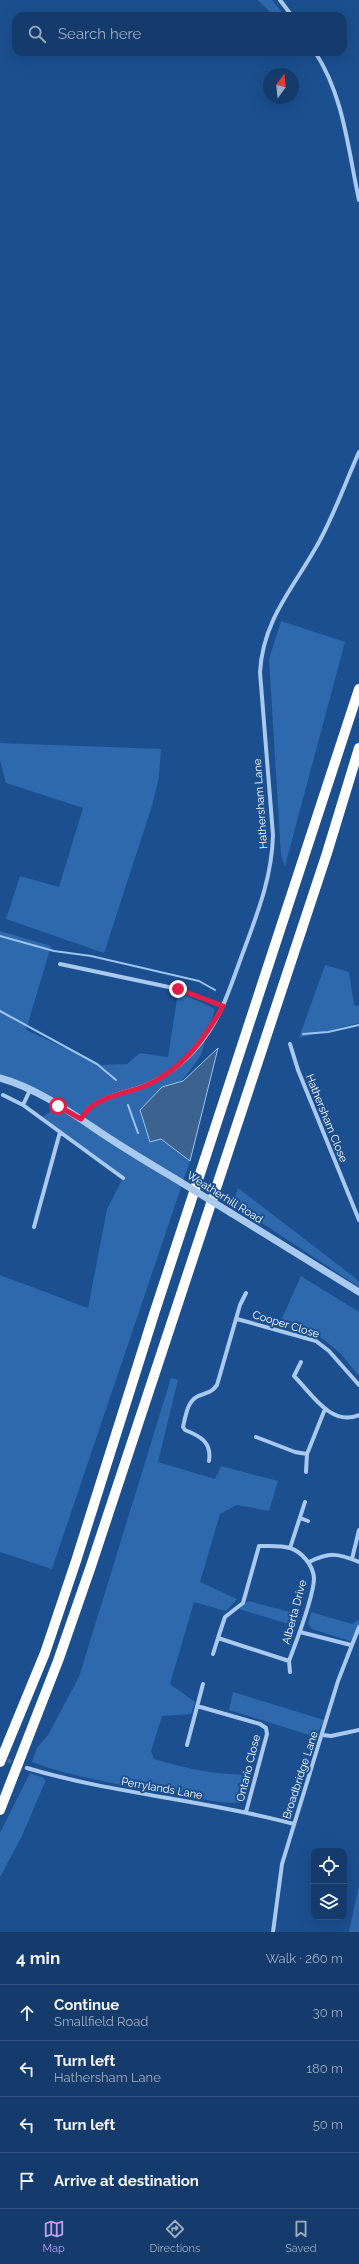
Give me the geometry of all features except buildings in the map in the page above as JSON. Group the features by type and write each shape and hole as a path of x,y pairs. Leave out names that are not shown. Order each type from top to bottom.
{"highway":[{"path":"0,1762 45,1652 76,1561 154,1314 359,689"},
{"path":"0,1810 58,1661 93,1558 327,853 359,748"}],"street":[{"path":"280,0 289,12"},
{"path":"317,56 334,86 341,109 359,200"},
{"name":"Hathersham Lane","path":"81,1119 89,1108 115,1095 145,1086 190,1056 206,1036 223,1006 263,898 272,856 273,835 260,672 261,653 274,616 316,549 359,452"},
{"path":"60,964 178,989 223,1006"},
{"name":"Hathersham Close","path":"290,1044 298,1070 359,1220"},
{"name":"Weatherhill Road","path":"0,1078 12,1081 30,1090 81,1119 359,1292"},
{"path":"23,1105 30,1090"},
{"path":"3,1095 23,1105 123,1178"},
{"path":"34,1227 60,1132"},
{"name":"Cooper Close","path":"209,1461 209,1453 206,1443 197,1434 185,1430 183,1427 188,1406 192,1400 200,1395 213,1391 217,1385 240,1305 246,1292"},
{"name":"Cooper Close","path":"237,1319 316,1341 329,1351 359,1385"},
{"path":"301,1362 294,1376 325,1409 334,1416 347,1418 359,1415"},
{"path":"306,1472 307,1454 325,1409"},
{"path":"256,1437 295,1452 307,1454"},
{"path":"290,1548 305,1502"},
{"path":"300,1518 308,1521"},
{"path":"352,1559 359,1530"},
{"path":"213,1654 225,1617 243,1603 259,1546 290,1548 309,1562 324,1555 336,1554 359,1562"},
{"name":"Alberta Drive","path":"290,1672 289,1661 300,1632 314,1578 309,1562"},
{"name":"Broadbridge Lane","path":"273,1932 279,1879 294,1824 323,1735 338,1681 359,1627"},
{"path":"300,1632 351,1645"},
{"name":"Alberta Drive","path":"218,1638 289,1661"},
{"path":"187,1745 202,1684"},
{"name":"Ontario Close","path":"197,1706 260,1724 266,1728 267,1734 246,1812"},
{"path":"323,1735 334,1736 359,1730"},
{"name":"Perrylands Lane","path":"27,1768 87,1783 246,1812 294,1824"}],"shaded area":[{"path":"258,0 272,0 282,12 270,12"},
{"path":"281,621 345,642 285,866 281,855 269,659"},
{"path":"0,743 161,749 159,777 152,806 104,953 6,919 20,876 59,887 83,808 6,783 0,760"},
{"path":"0,931 51,946 26,1030 102,1065 127,1064 140,1053 168,1057 178,992 215,1009 201,1055 182,1081 162,1087 160,1139 190,1161 52,1569 0,1552 0,1275 88,1308 107,1209 123,1178 41,1118 58,1106 0,1078"},
{"path":"325,965 349,972 354,1005 359,1006 359,1023 299,1038"},
{"path":"218,1048 190,1161 161,1139 150,1142 140,1110 162,1087 183,1081"},
{"path":"238,1188 354,1277 359,1282 359,1287 233,1204"},
{"path":"301,1276 359,1312 359,1376 340,1353 318,1335 279,1325"},
{"path":"171,1378 178,1380 158,1462 215,1479 221,1466 278,1481 269,1511 237,1505 220,1514 200,1582 237,1599 226,1611 194,1602 170,1684 195,1702 191,1714 162,1716 151,1751 154,1759 178,1766 212,1772 249,1775 243,1803 226,1803 139,1788 67,1773 32,1762 37,1748 48,1735 79,1677"},
{"path":"248,1601 297,1614 295,1626 239,1609"},
{"path":"311,1612 352,1624 359,1620 359,1628 355,1639 350,1641 312,1629 308,1624"},
{"path":"233,1692 324,1720 316,1737 229,1710"},
{"path":"30,1773 44,1778 45,1782 22,1836 0,1877 0,1833"},
{"path":"359,1886 359,1932 349,1932 358,1890"}],"waterway":[{"path":"0,936 54,951 91,956 199,981 215,990"},
{"path":"0,1011 97,1064 116,1080"},
{"path":"303,1034 328,1032 359,1025"},
{"path":"128,1105 138,1133"}],"tunnel":[{"path":"2,1758 27,1768"}],"route":[{"path":"58,1106 81,1119 89,1108 115,1095 145,1086 169,1073 190,1056 210,1031 223,1006 178,989"}]}
